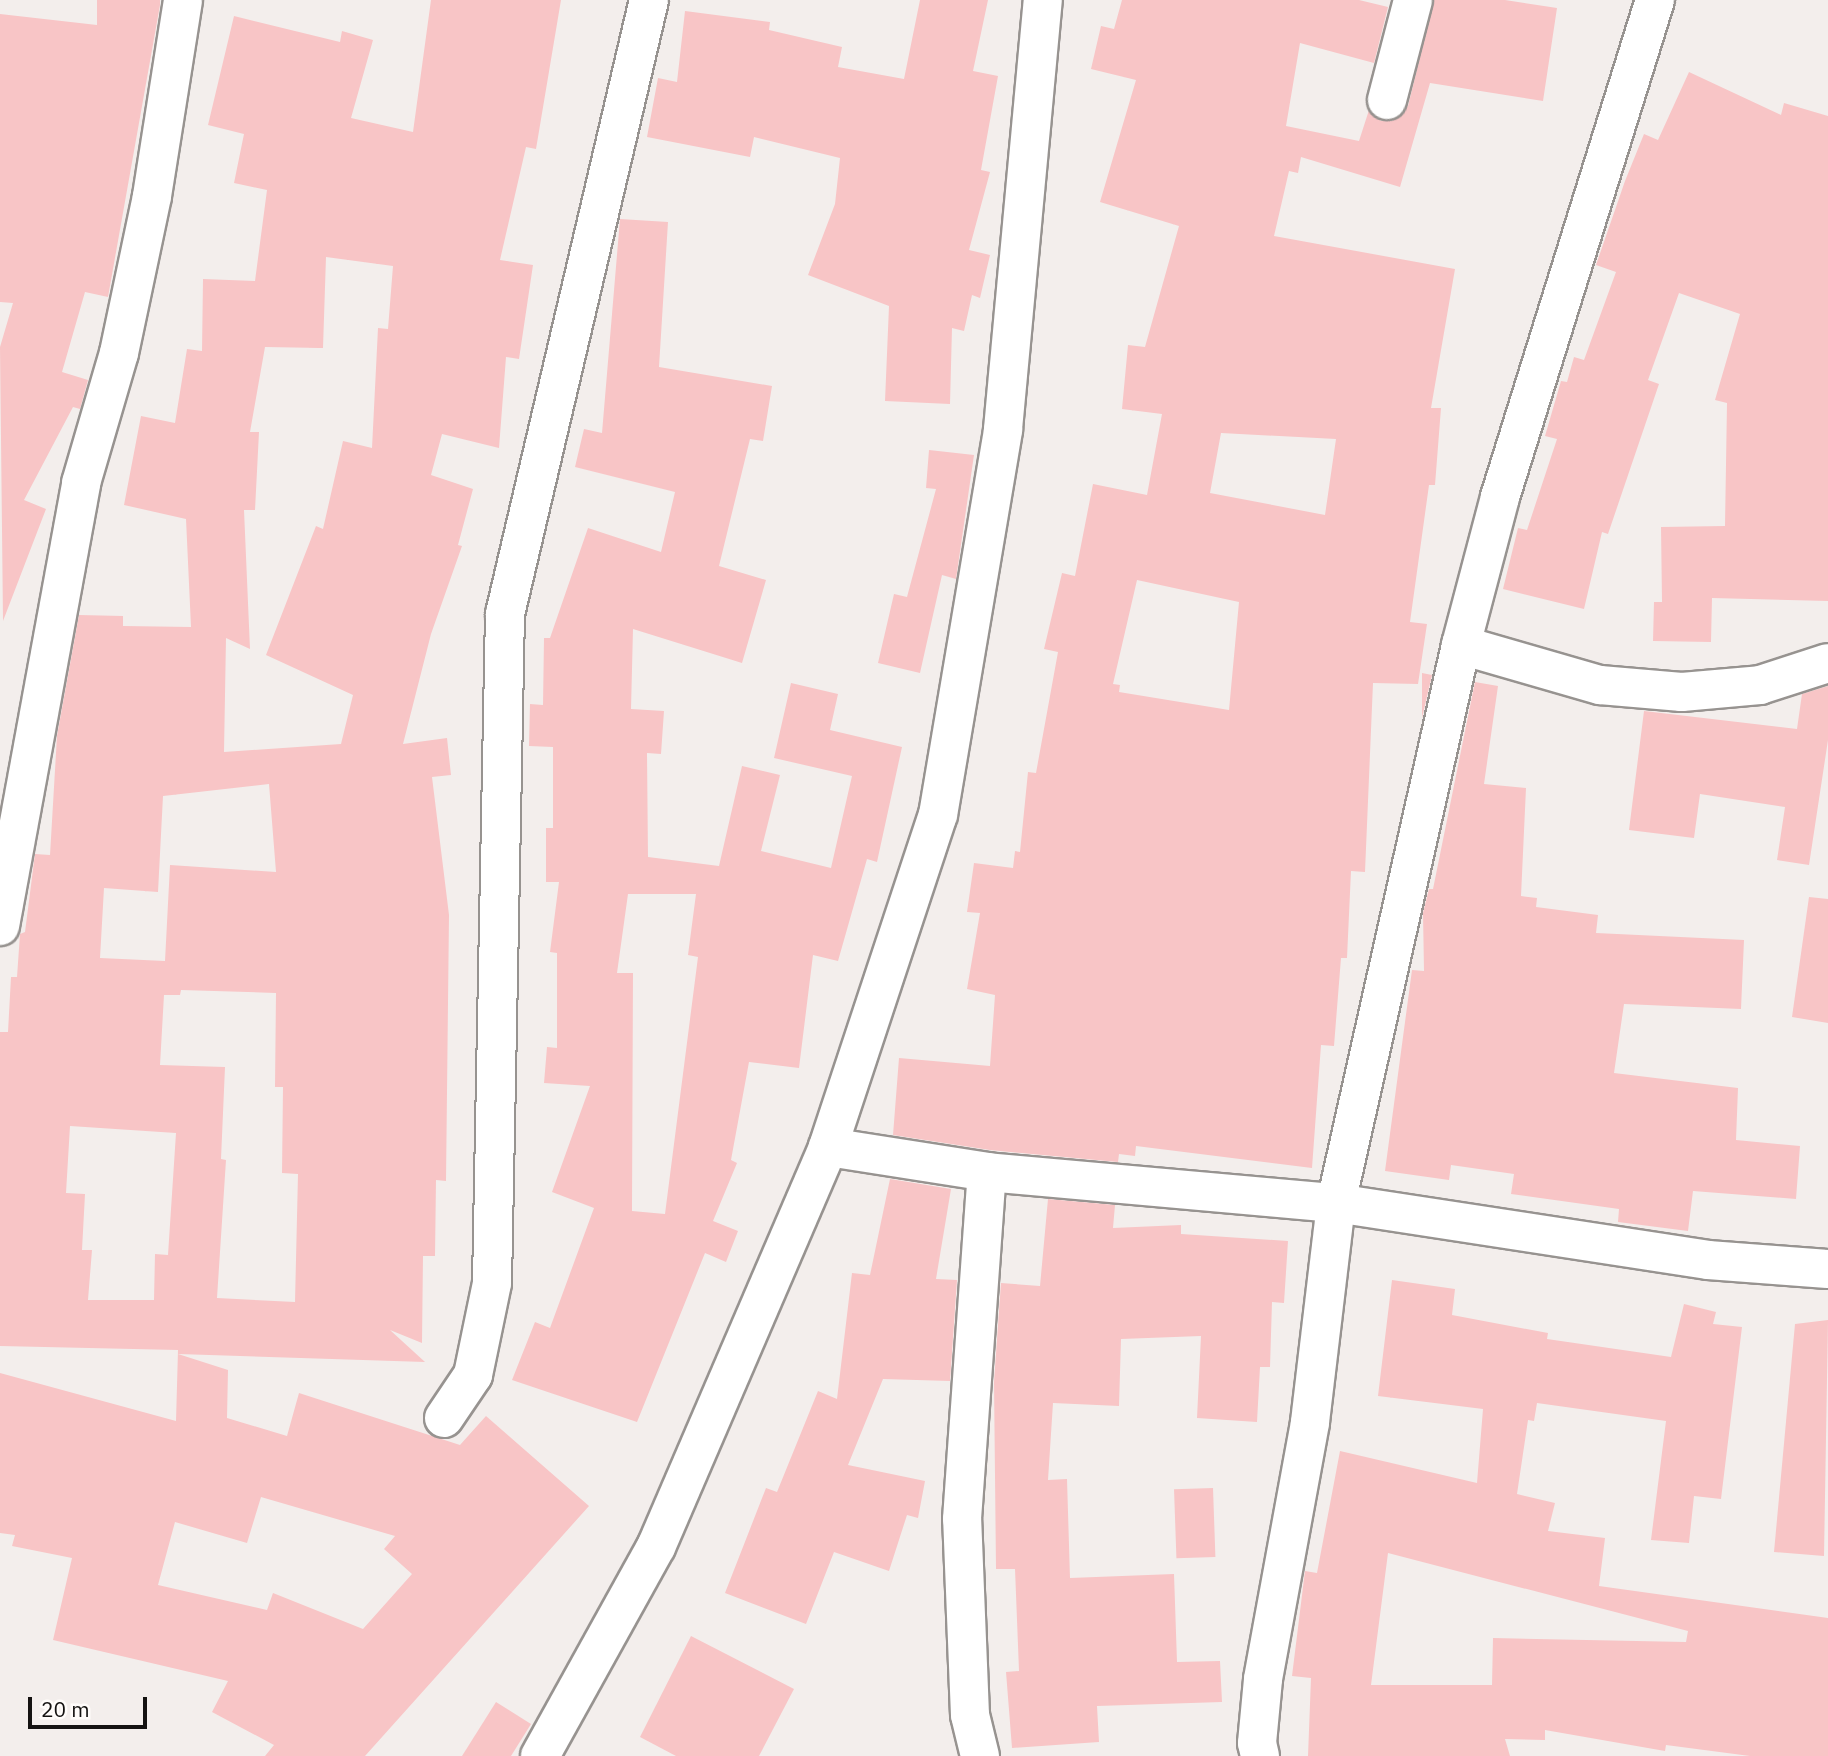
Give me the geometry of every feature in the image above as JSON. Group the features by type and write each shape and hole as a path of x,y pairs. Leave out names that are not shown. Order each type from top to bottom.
{"street":[{"path":"0,926 82,483 118,353 152,196 183,0"},
{"path":"444,1418 473,1375 492,1283 505,614 649,0"},
{"path":"540,1756 656,1547 828,1147 938,815 1003,429 1043,0"},
{"path":"1387,100 1413,0"},
{"path":"1260,1756 1257,1743 1263,1679 1310,1422 1336,1203 1461,645 1500,497 1655,0"},
{"path":"1461,645 1600,685 1682,692 1760,685 1828,663"},
{"path":"828,1147 987,1172 1336,1203 1708,1260 1828,1269"},
{"path":"980,1756 971,1715 962,1519 987,1172"}],"building":[{"path":"97,0 160,0 160,5 108,297 85,292 62,372 88,380 80,409 73,407 24,500 46,509 3,621 0,347 13,303 0,302 0,14 97,25"},
{"path":"431,0 561,0 536,149 526,147 500,260 533,265 519,359 506,357 499,448 442,434 431,475 473,489 458,545 462,546 431,634 403,744 447,738 451,775 432,777 449,915 446,1181 436,1180 435,1256 423,1256 422,1343 390,1330 425,1362 178,1354 228,1370 227,1418 287,1436 299,1393 460,1445 486,1416 589,1506 365,1756 265,1756 274,1745 212,1712 228,1681 53,1640 72,1558 12,1546 15,1535 0,1533 0,1373 176,1421 178,1350 0,1346 0,1032 8,1032 11,977 17,977 20,934 25,932 35,854 50,855 57,736 79,615 123,616 123,626 191,627 186,519 124,505 141,416 175,423 187,349 202,351 203,279 255,281 267,190 234,183 244,134 208,125 234,16 340,42 342,31 373,40 351,118 413,132","holes":["326,257 393,266 388,329 378,328 372,448 343,441 323,529 316,526 266,655 353,695 341,744 224,752 226,638 250,649 244,510 255,510 259,432 250,432 265,347 323,348","269,784 276,872 170,865 165,961 100,958 104,888 158,892 163,796","181,990 276,993 275,1087 283,1087 282,1173 298,1174 295,1302 217,1298 226,1160 221,1159 225,1067 160,1065 164,995 180,995","70,1126 176,1133 168,1255 155,1254 154,1300 88,1300 92,1250 82,1250 85,1194 66,1193","261,1497 395,1536 384,1549 412,1574 363,1629 273,1593 267,1610 158,1585 175,1522 247,1543"]},
{"path":"920,0 988,0 973,71 998,76 981,170 990,172 969,250 990,255 980,298 972,295 964,331 952,328 950,404 885,401 889,306 808,275 835,204 840,158 754,137 750,157 647,137 658,78 677,82 685,11 770,22 769,30 842,47 838,67 904,79"},
{"path":"1122,0 1359,0 1388,7 1374,63 1300,43 1286,126 1359,141 1369,110 1381,121 1392,121 1408,106 1434,0 1505,0 1557,8 1543,101 1430,83 1400,187 1301,157 1298,173 1289,171 1274,236 1455,269 1431,408 1441,408 1435,485 1429,485 1410,622 1427,624 1418,684 1373,683 1365,872 1351,871 1347,958 1341,958 1334,1046 1321,1045 1312,1168 1136,1146 1135,1156 1119,1154 1118,1162 990,1150 893,1135 899,1058 990,1066 995,995 967,989 980,913 967,912 974,863 1013,868 1015,851 1020,852 1028,772 1036,773 1058,652 1044,649 1062,573 1075,576 1093,484 1147,495 1162,414 1122,409 1128,345 1145,347 1179,226 1100,202 1136,80 1091,69 1101,26 1114,29","holes":["1221,433 1336,439 1325,515 1210,493","1137,580 1239,602 1229,710 1119,692 1120,685 1113,684"]},
{"path":"1689,72 1781,115 1784,103 1828,116 1828,601 1712,598 1711,642 1653,641 1654,602 1662,602 1661,527 1725,526 1727,403 1715,400 1740,314 1679,293 1648,380 1659,384 1608,534 1602,532 1584,609 1503,589 1518,528 1527,530 1557,439 1545,436 1561,381 1567,382 1574,357 1584,360 1616,272 1596,265 1625,181 1644,134 1658,140"},
{"path":"620,219 668,222 659,367 772,386 763,441 750,439 719,566 766,580 742,663 633,629 631,709 664,711 661,754 647,753 648,857 719,866 742,766 780,775 761,851 831,868 852,776 774,758 791,683 838,694 830,730 902,747 877,862 867,859 838,961 813,955 799,1068 749,1062 731,1160 737,1163 713,1221 738,1231 726,1262 705,1253 637,1422 512,1380 535,1322 550,1328 594,1208 552,1192 590,1086 544,1083 547,1047 557,1048 557,953 550,952 559,882 546,882 546,828 553,828 553,747 529,746 530,704 543,705 544,638 550,638 588,528 661,552 675,492 575,467 584,429 602,433","holes":["628,894 696,894 688,955 698,957 665,1214 632,1211 633,973 617,973"]},
{"path":"929,450 974,455 956,579 942,575 920,673 878,663 894,594 907,597 936,489 926,488"},
{"path":"1422,673 1432,675 1422,718"},
{"path":"1475,682 1498,686 1484,784 1526,788 1521,896 1537,898 1536,907 1598,915 1596,933 1744,940 1741,1009 1624,1004 1614,1073 1738,1088 1736,1140 1800,1146 1796,1199 1693,1191 1688,1231 1618,1222 1619,1209 1511,1194 1514,1174 1451,1165 1449,1180 1385,1171 1412,970 1424,971 1423,913 1429,889 1433,889"},
{"path":"1828,686 1828,740 1809,865 1777,860 1785,807 1700,794 1694,838 1629,830 1644,711 1797,729 1802,694"},
{"path":"1809,897 1828,899 1828,1023 1792,1017"},
{"path":"890,1179 951,1189 936,1279 957,1280 950,1381 883,1379 848,1465 925,1481 918,1518 907,1515 889,1571 834,1552 806,1624 725,1593 766,1488 777,1492 818,1391 837,1399 852,1273 870,1275"},
{"path":"1048,1199 1115,1205 1113,1228 1181,1225 1181,1234 1288,1241 1284,1303 1272,1302 1270,1367 1260,1367 1257,1422 1197,1418 1201,1336 1121,1339 1119,1406 1053,1403 1048,1480 1067,1479 1070,1578 1174,1574 1177,1662 1220,1661 1222,1702 1097,1706 1099,1742 1012,1748 1006,1672 1019,1671 1015,1569 996,1569 994,1382 1001,1283 1040,1286"},
{"path":"1392,1280 1455,1289 1452,1315 1548,1333 1547,1339 1671,1357 1684,1304 1716,1312 1713,1324 1742,1327 1721,1499 1694,1496 1689,1543 1651,1540 1666,1421 1537,1403 1534,1421 1528,1420 1517,1494 1555,1503 1548,1531 1605,1538 1599,1586 1828,1618 1828,1756 1750,1756 1666,1745 1665,1751 1545,1730 1545,1740 1505,1739 1510,1756 1308,1756 1311,1678 1292,1676 1305,1571 1317,1573 1340,1451 1477,1483 1483,1409 1378,1396","holes":["1388,1553 1688,1631 1686,1642 1493,1638 1492,1685 1371,1685"]},
{"path":"1828,1320 1824,1556 1774,1552 1795,1324"},
{"path":"1213,1488 1215,1557 1176,1558 1174,1489"},
{"path":"691,1636 794,1689 759,1756 676,1756 640,1737"},
{"path":"496,1702 531,1724 511,1756 462,1756"}]}
